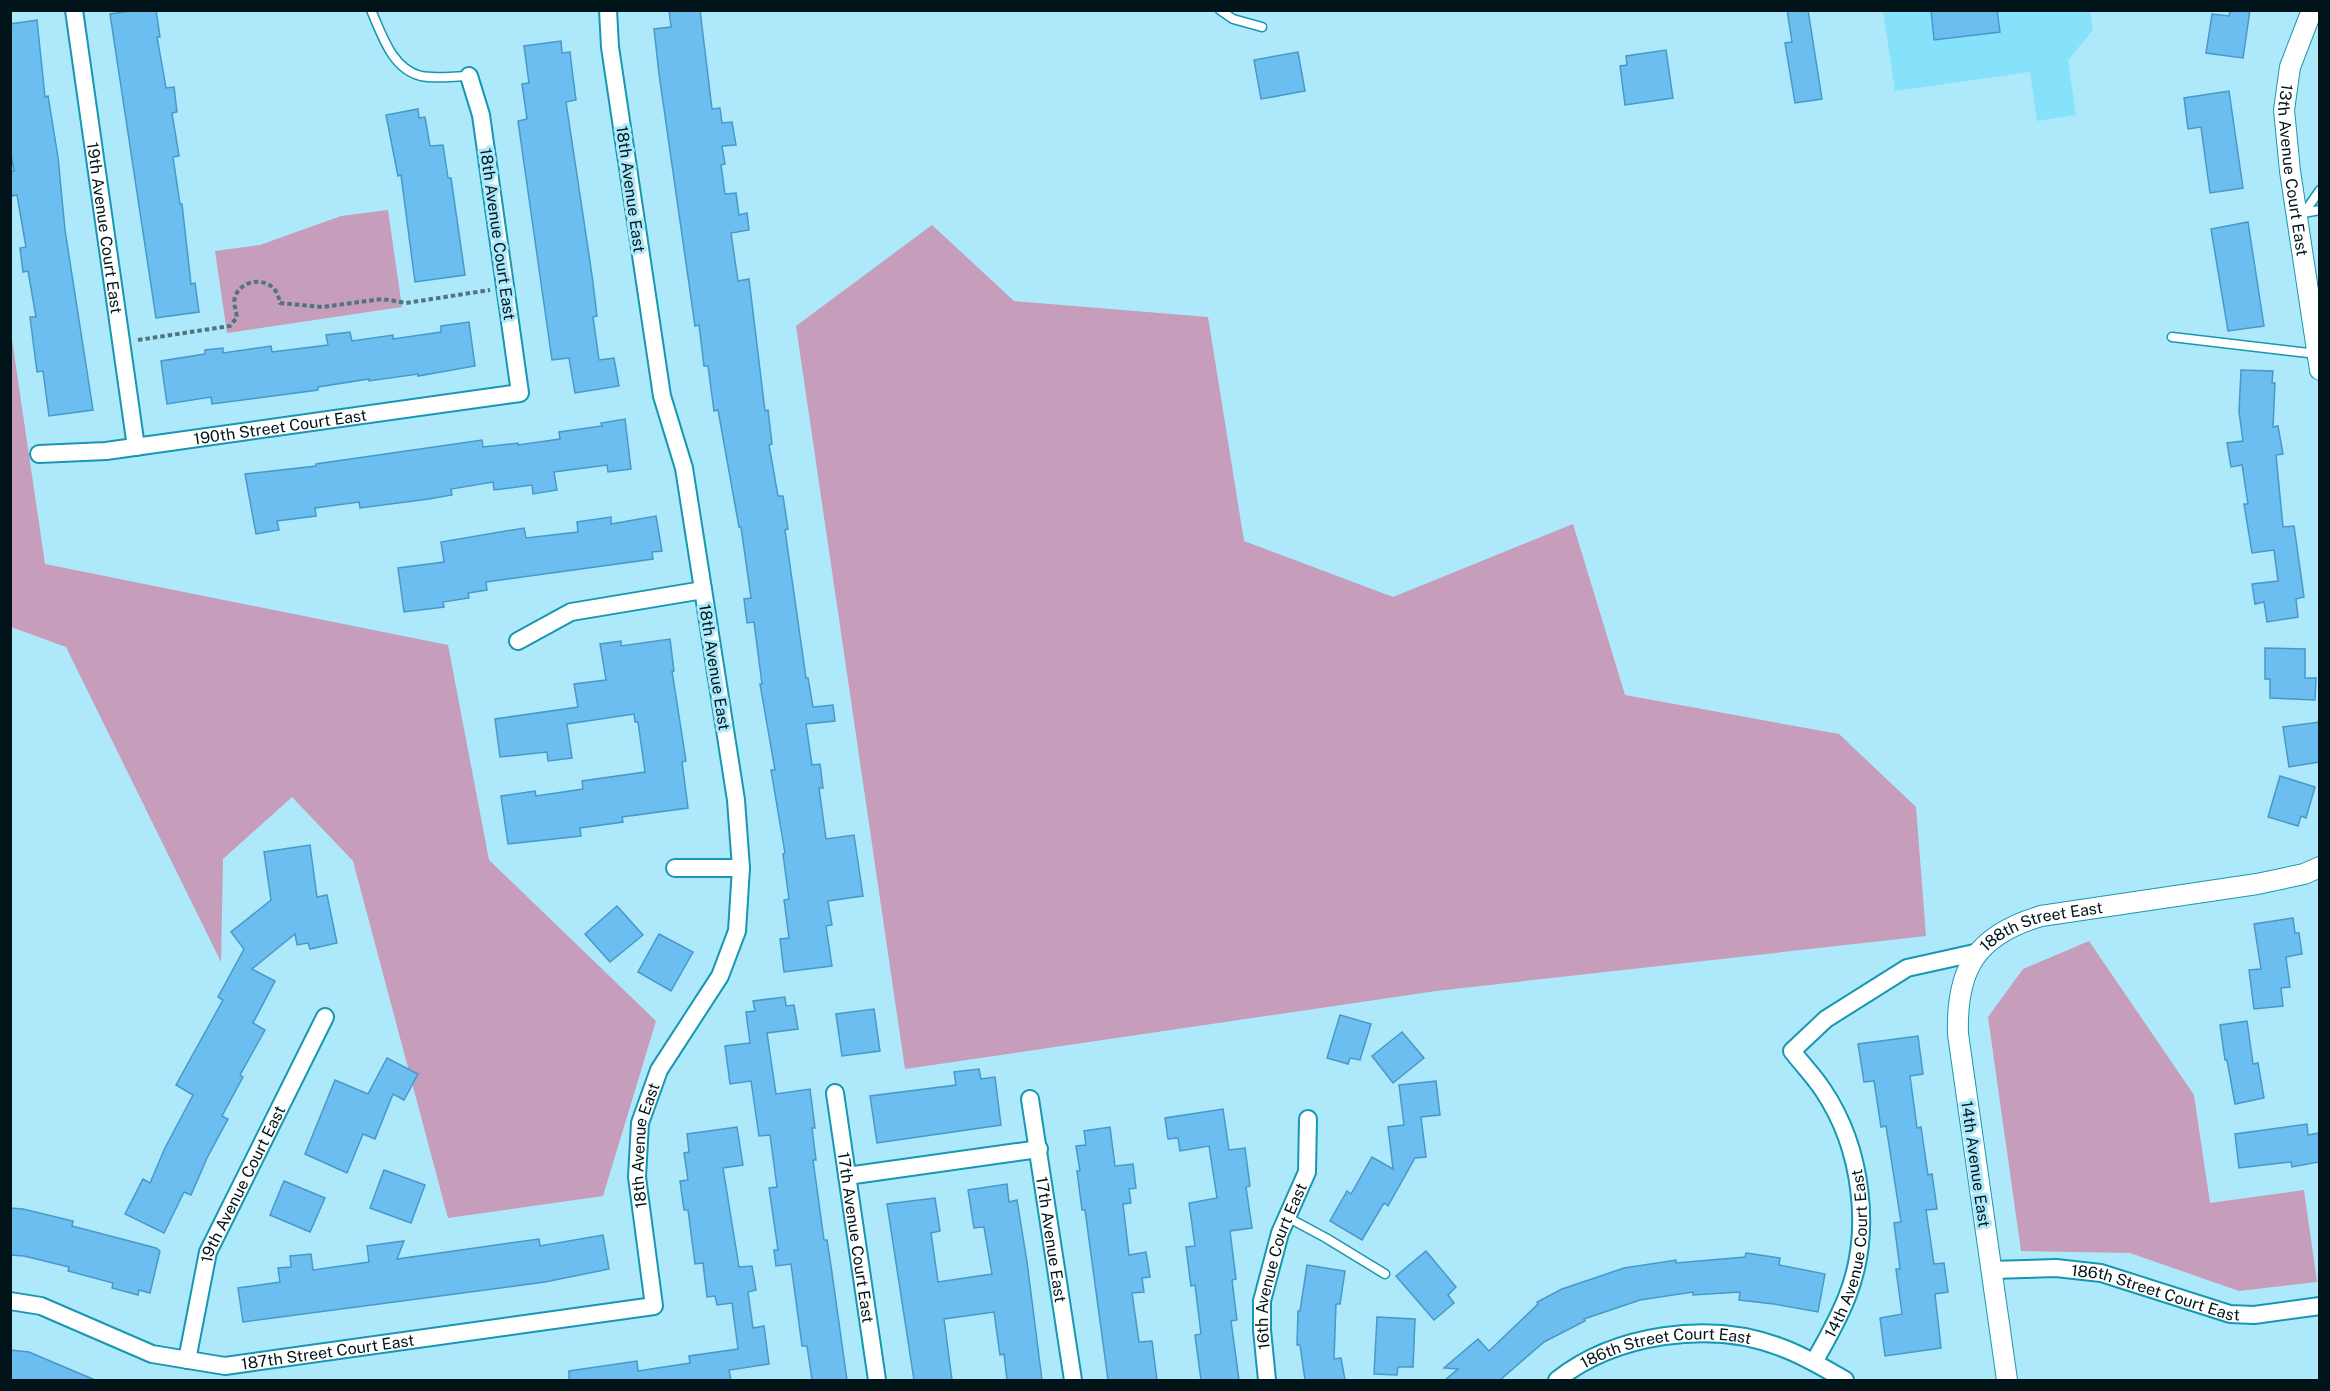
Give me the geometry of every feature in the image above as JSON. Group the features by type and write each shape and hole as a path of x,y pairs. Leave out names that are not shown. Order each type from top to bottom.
{"street":[{"name":"19th Avenue Court East","path":"74,10 136,447"},
{"name":"18th Avenue East","path":"608,10 610,47 662,396 684,468 736,800 741,868 737,931 720,976 659,1070 640,1123 637,1177 654,1306"},
{"name":"13th Avenue Court East","path":"2312,10 2290,67 2285,98 2289,161 2300,214 2316,326 2318,362"},
{"name":"18th Avenue Court East","path":"469,76 481,115 520,393"},
{"name":"190th Street Court East","path":"39,454 106,451 520,393"},
{"path":"518,641 571,612 703,590"},
{"name":"188th Street East","path":"1792,1051 1826,1019 1907,968 1979,952 2007,929 2041,916 2257,884 2304,874 2319,867"},
{"path":"675,868 741,868"},
{"name":"14th Avenue East","path":"1979,952 1972,959 1960,990 1957,1006 1958,1034 2007,1380"},
{"name":"19th Avenue Court East","path":"187,1360 208,1252 325,1017"},
{"name":"14th Avenue Court East","path":"1792,1051 1823,1090 1838,1115 1851,1149 1861,1199 1859,1248 1850,1287 1814,1362"},
{"name":"17th Avenue Court East","path":"835,1093 877,1380"},
{"name":"17th Avenue East","path":"1030,1099 1073,1380"},
{"name":"16th Avenue Court East","path":"1267,1380 1262,1330 1262,1300 1280,1233 1307,1172 1308,1119"},
{"path":"847,1176 1039,1149"},
{"name":"186th Street Court East","path":"1991,1270 2056,1268 2101,1273 2197,1306 2230,1314 2254,1315 2319,1306"},
{"name":"187th Street Court East","path":"10,1301 41,1306 152,1354 225,1366 654,1306"},
{"name":"186th Street Court East","path":"1557,1380 1572,1368 1605,1352 1645,1340 1674,1335 1714,1335 1761,1341 1814,1362 1845,1380"}],"lane":[{"path":"371,10 388,47 403,68 422,76 469,76"},
{"path":"1220,10 1233,19 1262,27"},
{"path":"2300,214 2319,190"},
{"path":"2300,214 2319,210"},
{"path":"2172,337 2318,362"},
{"path":"1287,1217 1385,1274"}],"path":[{"path":"122,342 230,326 237,317 234,304 238,292 248,283 270,285 275,290 280,303 322,307 382,299 405,303 506,287"}],"shaded area":[{"path":"1883,11 2090,11 2093,30 2068,60 2076,115 2037,121 2030,72 1895,91"},
{"path":"388,210 402,307 227,333 215,251 260,245 341,216"},
{"path":"932,225 1014,301 1208,317 1244,541 1393,597 1573,524 1625,695 1839,734 1916,807 1926,936 1436,991 905,1069 796,326"},
{"path":"10,326 45,564 448,645 489,860 656,1021 603,1196 448,1218 353,861 292,797 223,859 221,962 66,647 11,627"},
{"path":"2089,941 2194,1095 2210,1203 2304,1190 2317,1282 2239,1291 2130,1253 2021,1251 1988,1017 2023,969"}],"building":[{"path":"156,10 160,37 157,37 166,88 174,87 177,112 172,113 179,156 173,157 180,204 182,204 191,284 195,283 199,312 156,318 110,14"},
{"path":"669,10 700,10 712,109 720,108 722,123 732,122 736,145 722,146 725,164 721,165 725,194 736,193 739,215 747,213 749,230 731,233 738,281 749,279 765,411 768,410 772,444 769,445 778,496 783,496 788,529 785,530 806,678 808,678 813,707 833,705 835,721 806,724 812,765 820,764 823,788 819,788 826,839 854,835 863,896 828,901 832,925 826,926 832,966 784,972 780,939 789,938 784,900 789,899 783,854 785,853 771,770 775,770 760,684 762,684 754,622 747,623 744,599 751,598 741,527 739,527 718,410 714,411 708,366 704,366 699,325 695,326 659,74 654,29 671,27"},
{"path":"1787,10 1808,10 1822,99 1795,103 1785,43 1792,42"},
{"path":"1931,10 1997,10 2000,32 1934,40"},
{"path":"2230,10 2250,10 2243,58 2206,53 2212,14 2229,16"},
{"path":"37,20 45,97 48,96 58,157 65,230 93,410 49,416 43,371 37,372 30,317 36,317 28,271 23,272 20,248 26,247 17,195 12,196 10,185 10,172 14,171 10,150 10,24"},
{"path":"561,41 562,53 570,52 576,100 566,102 592,275 597,316 593,317 599,360 614,358 619,386 575,393 569,358 552,360 518,121 527,119 522,84 529,83 524,46"},
{"path":"1666,50 1673,98 1625,105 1620,66 1627,65 1626,56"},
{"path":"1298,52 1305,91 1261,99 1254,60"},
{"path":"2229,91 2243,188 2210,193 2201,127 2188,129 2184,98"},
{"path":"418,109 419,118 425,117 430,146 443,145 448,178 451,178 465,275 415,282 401,175 398,176 386,115"},
{"path":"2248,222 2264,326 2228,331 2211,229"},
{"path":"469,322 475,366 418,376 418,374 369,381 369,379 318,387 318,390 212,404 211,397 167,404 161,361 205,354 205,350 223,348 223,353 271,346 272,352 328,345 326,335 350,332 352,341 393,335 393,339 441,332 441,326"},
{"path":"2241,370 2273,371 2272,383 2275,383 2273,427 2278,426 2283,454 2276,455 2283,527 2294,526 2304,597 2296,599 2298,617 2267,622 2264,602 2255,604 2252,584 2278,581 2274,550 2252,553 2244,504 2248,504 2242,465 2231,467 2227,443 2243,441 2239,412"},
{"path":"625,419 631,469 608,472 607,465 554,472 557,490 533,494 532,485 494,490 493,482 451,489 452,495 429,499 360,508 359,502 315,508 316,516 277,521 279,530 256,534 245,474 316,466 316,464 482,440 483,447 560,439 559,432 602,426 601,423"},
{"path":"656,516 662,551 652,552 653,559 486,582 487,590 468,593 469,598 443,602 444,607 404,612 398,568 444,562 441,542 524,528 526,538 578,532 577,522 611,517 611,524"},
{"path":"670,639 674,671 672,671 686,761 682,762 688,808 622,817 623,822 580,828 581,836 508,844 501,796 535,791 536,796 583,789 582,781 645,772 638,722 635,722 634,714 567,724 572,758 548,761 547,752 500,757 495,719 578,707 574,684 606,680 600,644 621,641 621,646"},
{"path":"2265,648 2305,649 2305,678 2316,678 2315,700 2270,698 2270,679 2265,679"},
{"path":"2319,722 2319,762 2289,767 2283,727"},
{"path":"2280,776 2315,787 2306,818 2301,816 2298,826 2268,817"},
{"path":"310,845 317,897 327,895 337,943 310,949 308,943 297,945 295,934 252,969 275,981 253,1023 265,1030 240,1075 243,1077 222,1116 228,1119 207,1158 191,1195 184,1192 164,1233 125,1214 143,1179 150,1183 165,1148 193,1095 176,1085 223,1000 218,997 244,949 231,932 271,900 264,852"},
{"path":"617,906 643,935 610,962 585,934"},
{"path":"2293,918 2295,933 2299,933 2302,954 2286,957 2290,987 2281,988 2283,1006 2254,1009 2249,970 2261,969 2254,924"},
{"path":"659,934 693,952 671,991 638,972"},
{"path":"785,997 786,1006 794,1005 798,1029 767,1033 776,1094 810,1089 815,1128 812,1128 816,1160 813,1160 847,1380 812,1380 807,1346 802,1346 791,1264 776,1266 774,1250 778,1250 769,1188 777,1187 770,1135 759,1136 751,1081 730,1084 725,1046 750,1043 746,1012 755,1011 753,1001"},
{"path":"874,1009 880,1051 842,1056 836,1014"},
{"path":"1340,1015 1371,1024 1360,1060 1350,1058 1348,1064 1327,1058"},
{"path":"2247,1021 2253,1064 2258,1063 2264,1098 2235,1104 2220,1025"},
{"path":"1402,1032 1424,1058 1393,1083 1372,1056"},
{"path":"1918,1036 1923,1074 1910,1076 1917,1128 1921,1127 1928,1175 1932,1174 1937,1209 1926,1210 1934,1264 1944,1263 1948,1292 1935,1294 1941,1348 1885,1356 1880,1318 1902,1314 1896,1269 1900,1269 1894,1223 1901,1222 1886,1126 1881,1127 1874,1081 1864,1082 1858,1044"},
{"path":"387,1058 418,1074 404,1100 393,1094 375,1139 363,1134 347,1173 305,1154 335,1080 368,1094"},
{"path":"979,1069 981,1079 995,1077 1001,1125 877,1143 870,1096 956,1085 954,1072"},
{"path":"1436,1081 1440,1115 1421,1117 1426,1157 1415,1158 1388,1206 1384,1203 1362,1240 1330,1221 1347,1191 1351,1194 1372,1157 1393,1169 1388,1127 1404,1125 1399,1085"},
{"path":"1223,1109 1229,1150 1245,1148 1250,1186 1246,1187 1252,1228 1230,1231 1236,1279 1232,1280 1237,1320 1231,1321 1239,1380 1201,1380 1195,1335 1201,1334 1195,1285 1191,1286 1186,1247 1195,1246 1189,1203 1217,1198 1209,1146 1180,1151 1178,1138 1168,1139 1165,1118"},
{"path":"2307,1124 2308,1135 2319,1133 2319,1162 2292,1167 2291,1162 2239,1168 2235,1134"},
{"path":"737,1127 743,1165 723,1168 739,1267 752,1266 756,1290 748,1292 753,1328 764,1326 769,1364 729,1370 731,1380 569,1380 569,1371 637,1361 638,1371 690,1363 689,1356 738,1349 732,1303 717,1305 715,1296 707,1297 703,1263 695,1264 688,1210 684,1210 680,1181 688,1180 684,1153 689,1152 687,1134"},
{"path":"1110,1127 1115,1166 1133,1164 1136,1188 1129,1189 1131,1203 1123,1204 1129,1255 1146,1252 1150,1277 1142,1278 1144,1292 1132,1293 1139,1342 1152,1341 1157,1380 1108,1380 1085,1210 1082,1210 1076,1146 1086,1145 1084,1131"},
{"path":"384,1170 425,1185 411,1223 370,1208"},
{"path":"284,1181 325,1198 310,1232 270,1215"},
{"path":"1007,1184 1009,1202 1017,1200 1042,1380 1007,1380 1004,1354 1000,1355 994,1312 944,1319 952,1380 914,1380 887,1204 935,1198 940,1231 931,1233 938,1282 992,1274 984,1227 974,1228 968,1190"},
{"path":"10,1208 73,1221 72,1226 156,1248 160,1251 150,1293 139,1290 138,1295 112,1288 113,1283 68,1271 69,1267 24,1256 10,1255"},
{"path":"603,1235 609,1269 545,1282 243,1322 238,1288 280,1282 278,1268 291,1267 290,1256 311,1254 313,1270 369,1262 367,1246 404,1241 397,1259 539,1239 540,1246"},
{"path":"1426,1251 1456,1287 1448,1295 1454,1303 1434,1320 1396,1276"},
{"path":"1746,1253 1780,1258 1779,1265 1825,1274 1818,1312 1739,1300 1740,1292 1693,1295 1693,1292 1640,1300 1584,1319 1585,1321 1544,1342 1500,1380 1445,1380 1458,1369 1444,1368 1478,1339 1489,1351 1538,1304 1537,1302 1562,1289 1624,1268 1676,1260 1676,1263 1745,1257"},
{"path":"1307,1265 1345,1271 1340,1304 1336,1304 1334,1359 1341,1358 1345,1380 1305,1380 1300,1345 1297,1345 1298,1311 1300,1311"},
{"path":"1377,1317 1415,1319 1413,1367 1398,1367 1397,1375 1374,1374"},
{"path":"10,1350 29,1352 95,1380 10,1380"}]}
